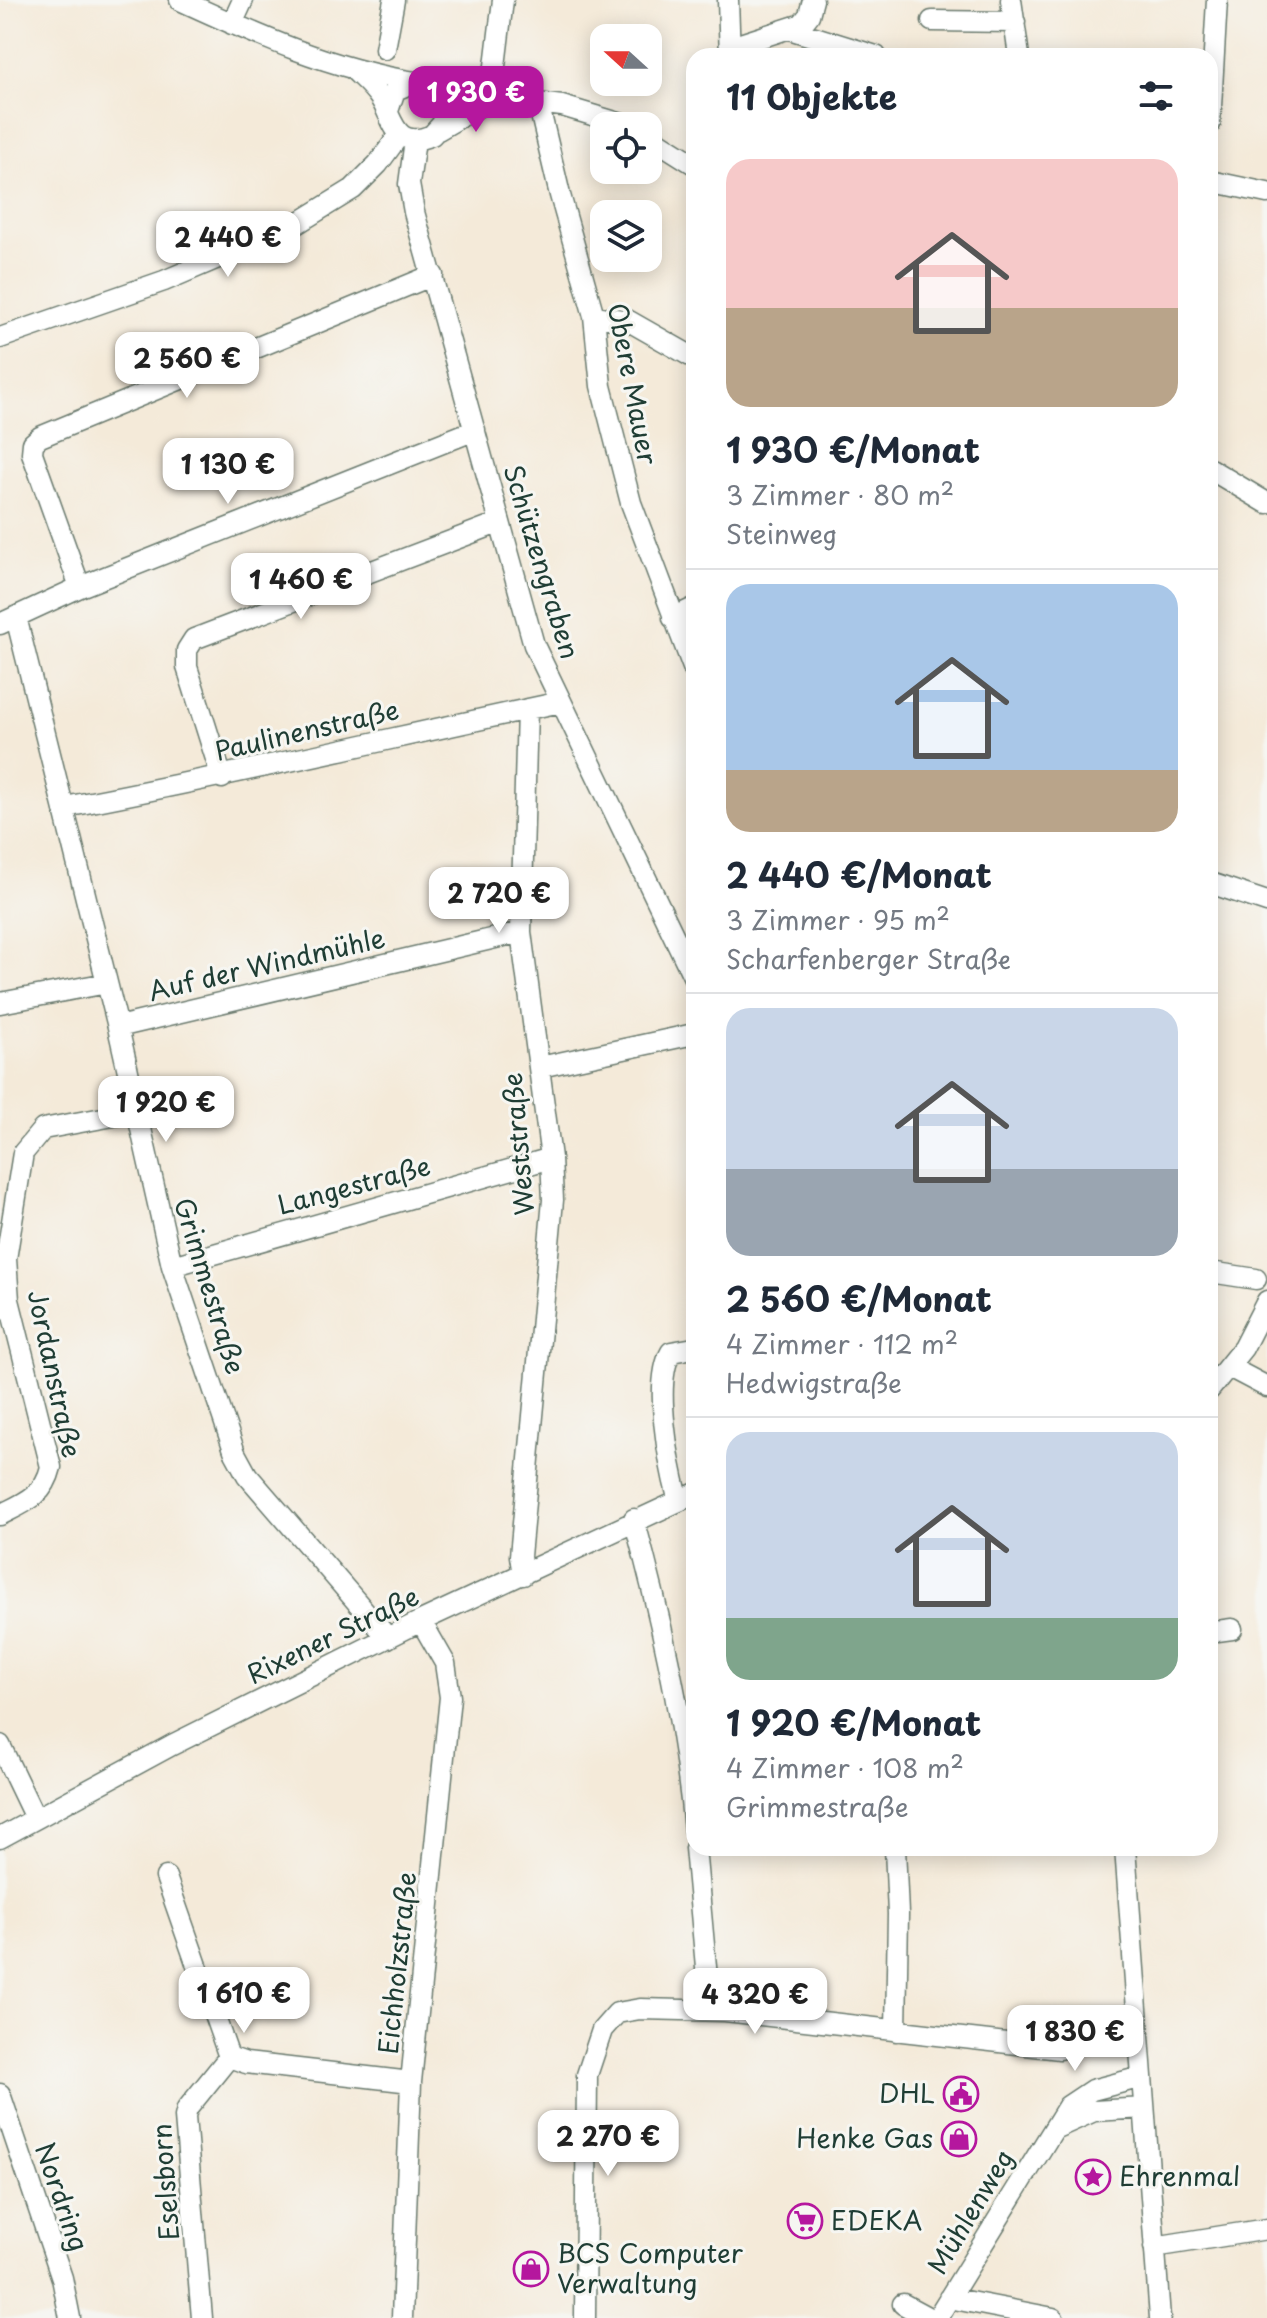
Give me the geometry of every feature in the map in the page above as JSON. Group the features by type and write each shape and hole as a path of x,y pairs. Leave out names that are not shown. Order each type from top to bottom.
{"street":[{"path":"180,0 299,53 354,70 415,82 438,91 538,102 591,112"},
{"path":"232,24 243,0"},
{"path":"385,49 394,0"},
{"path":"491,99 503,0"},
{"path":"728,0 730,48"},
{"path":"738,48 806,21 813,0"},
{"path":"1011,0 1018,48"},
{"path":"1214,48 1217,0"},
{"path":"932,21 1015,22"},
{"path":"789,29 850,48"},
{"path":"354,70 377,93 388,111 391,124 408,137"},
{"path":"388,111 395,90 415,82"},
{"path":"438,91 445,115 438,130"},
{"path":"0,338 164,281 293,226 353,189 408,137 438,130 491,99"},
{"name":"Obere Mauer","path":"538,102 594,316 601,386 631,503 686,650"},
{"name":"Schützengraben","path":"408,137 409,184 498,523 534,645 686,961"},
{"path":"662,142 686,154"},
{"path":"1218,183 1267,193"},
{"path":"80,587 32,453 33,443 40,437 433,275"},
{"path":"594,316 629,321 686,353"},
{"path":"8,621 80,587 475,430"},
{"path":"1218,474 1267,503"},
{"path":"222,778 187,667 187,650 194,639 498,523"},
{"path":"673,618 686,612"},
{"name":"Grimmestraße","path":"8,621 65,807 172,1266 224,1422 247,1475 388,1638"},
{"name":"Paulinenstraße","path":"65,807 222,778 561,702"},
{"name":"Weststraße","path":"523,1575 520,1556 552,1223 551,1158 521,932 527,709"},
{"path":"1218,886 1267,902"},
{"name":"Auf der Windmühle","path":"118,1027 521,932"},
{"path":"0,1002 107,983"},
{"path":"540,1067 686,1036"},
{"name":"Jordanstraße","path":"0,1515 35,1497 46,1486 51,1467 9,1300 6,1259 23,1153 43,1129 135,1112"},
{"name":"Langestraße","path":"172,1266 551,1158"},
{"path":"1218,1272 1261,1270 1261,1294 1267,1299 1253,1332 1218,1375"},
{"path":"686,1349 671,1352 665,1361 664,1417 686,1496"},
{"path":"1218,1376 1267,1387"},
{"name":"Rixener Straße","path":"0,1838 162,1750 421,1621 686,1496"},
{"path":"634,1519 668,1662 686,1759"},
{"name":"Eichholzstraße","path":"402,2318 411,2082 450,1697 445,1663 421,1621"},
{"path":"1218,1631 1232,1629"},
{"path":"0,1745 35,1818"},
{"path":"696,1856 710,2010"},
{"path":"895,1856 898,1914 896,2031"},
{"path":"1126,1856 1160,2318"},
{"path":"166,1877 229,2057 246,2063 411,2082"},
{"path":"585,2318 587,2075 602,2030 608,2020 625,2010 710,2010 1060,2049"},
{"name":"Eselsborn","path":"202,2318 185,2117 187,2109 229,2057"},
{"name":"Mühlenweg","path":"937,2318 1049,2132 1068,2106 1083,2094 1142,2077"},
{"name":"Nordring","path":"0,2094 62,2278 70,2318"},
{"path":"1049,2132 1094,2111 1144,2108"},
{"path":"1154,2247 1267,2229"},
{"path":"949,2298 1053,2318"},
{"path":"903,2304 929,2318"}],"place":[{"name":"DHL","path":"961,2094"},
{"name":"Henke Gas","path":"959,2139"},
{"name":"Ehrenmal","path":"1093,2177"},
{"name":"EDEKA","path":"805,2221"},
{"name":"BCS Computer Verwaltung","path":"531,2269"}]}
